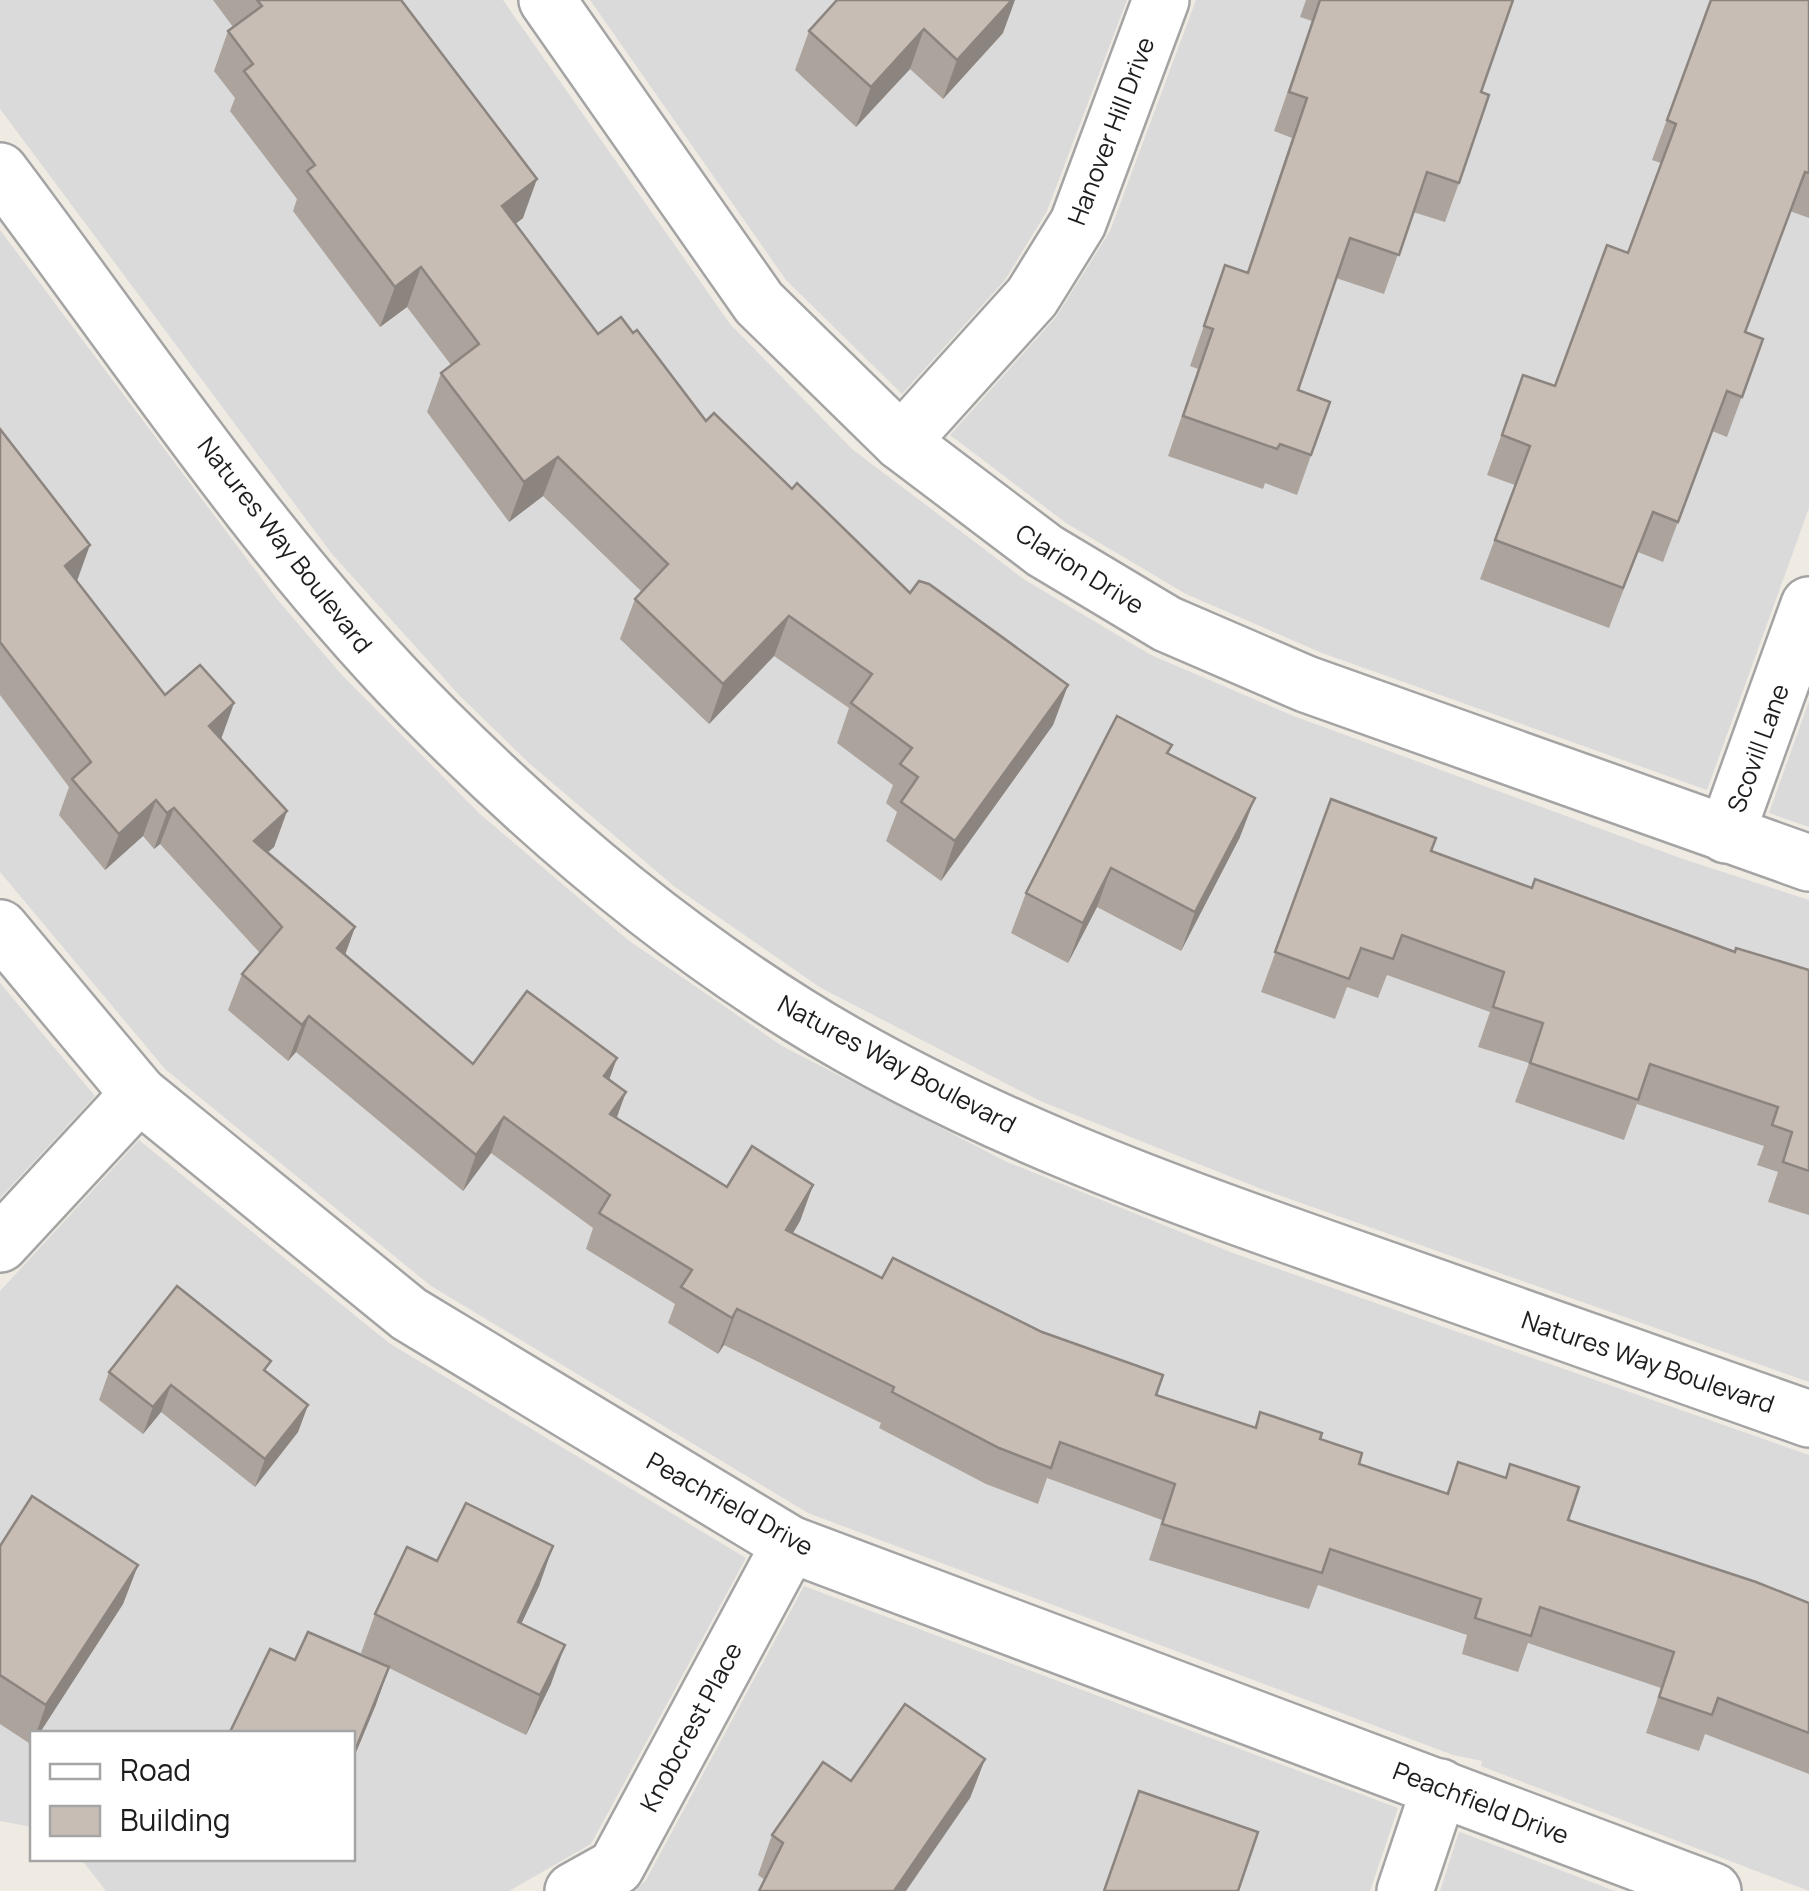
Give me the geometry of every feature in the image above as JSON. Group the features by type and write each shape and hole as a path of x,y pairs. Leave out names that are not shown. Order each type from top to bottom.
{"street":[{"name":"Clarion Drive","path":"547,0 759,303 900,442 1045,551 1168,624 1306,684 1809,864"},
{"name":"Hanover Hill Drive","path":"900,442 1032,297 1078,223 1162,0"},
{"name":"Natures Way Boulevard","path":"0,171 304,576 367,650 491,775 579,854 728,968 801,1017 1022,1132 1248,1221 1809,1418"},
{"name":"Scovill Lane","path":"1726,835 1809,605"},
{"name":"Peachfield Drive","path":"0,928 139,1094 409,1314 790,1544 1713,1891"},
{"path":"0,1244 139,1094"},
{"name":"Knobcrest Place","path":"574,1891 616,1868 790,1544"},
{"path":"1405,1891 1440,1787"}],"shaded area":[{"path":"0,0 503,0 730,324 852,449 1025,580 1151,655 1291,715 1683,859 1809,900 1809,1382 1264,1190 1040,1101 821,988 675,887 530,764 460,696 332,554 0,109"},
{"path":"590,0 1127,0 1047,211 1005,280 902,394 786,280"},
{"path":"1196,0 1809,0 1809,508 1707,790 1322,653 1186,594 1066,523 950,435 1056,317 1110,231"},
{"path":"0,230 277,599 341,674 480,814 628,940 782,1046 1007,1162 1233,1253 1809,1455 1809,1891 1481,1766 1482,1761 1453,1755 808,1513 431,1286 165,1069 0,872"},
{"path":"1809,701 1809,827 1769,813"},
{"path":"0,983 95,1096 0,1198"},
{"path":"139,1140 389,1343 746,1558 591,1844 509,1891 106,1891 83,1861 355,1861 355,1731 30,1731 30,1827 0,1821 0,1291"},
{"path":"804,1586 1398,1808 1370,1891 634,1891 646,1880"},
{"path":"1460,1832 1615,1891 1440,1891"}],"building":[{"path":"257,0 401,0 537,179 502,206 598,334 621,317 633,333 637,330 706,421 714,413 792,489 797,483 910,593 919,581 929,584 1068,685 955,841 901,802 918,777 900,764 912,748 851,703 872,674 789,616 723,684 635,599 668,564 558,457 524,482 441,373 479,344 421,267 395,287 307,171 315,165 244,71 253,64 228,31 262,6"},
{"path":"837,0 1012,0 957,60 924,29 871,87 809,31"},
{"path":"1320,0 1513,0 1481,92 1489,95 1459,183 1427,172 1399,255 1350,238 1298,390 1330,402 1311,455 1280,444 1277,449 1183,416 1213,329 1204,326 1225,265 1248,273 1307,98 1289,92"},
{"path":"1711,0 1809,0 1809,173 1805,172 1745,332 1763,339 1742,397 1727,391 1678,522 1653,512 1623,588 1495,540 1530,446 1502,435 1523,375 1555,386 1607,245 1628,253 1676,124 1667,120"},
{"path":"0,429 90,545 65,566 165,695 200,665 234,703 209,726 287,811 254,841 355,927 337,948 473,1064 527,991 617,1058 604,1076 626,1092 610,1114 727,1187 752,1146 813,1185 786,1230 882,1278 893,1258 1042,1332 1163,1375 1156,1395 1256,1428 1260,1412 1322,1433 1320,1439 1362,1453 1359,1464 1448,1494 1458,1462 1506,1478 1510,1464 1579,1487 1568,1520 1809,1603 1809,1733 1718,1698 1712,1715 1659,1697 1674,1652 1540,1607 1531,1636 1475,1618 1481,1599 1330,1549 1322,1573 1162,1524 1175,1484 1060,1442 1051,1468 999,1448 892,1392 894,1387 737,1309 732,1318 681,1287 692,1270 599,1213 610,1195 504,1117 476,1155 309,1016 302,1025 242,974 282,927 174,808 167,813 156,800 119,834 72,779 91,762 0,642"},
{"path":"1117,716 1172,745 1167,753 1255,798 1195,912 1111,868 1083,923 1026,893"},
{"path":"1331,799 1436,838 1431,851 1532,888 1535,879 1735,952 1736,948 1809,970 1809,1171 1783,1162 1792,1132 1772,1125 1778,1107 1650,1064 1638,1100 1530,1063 1543,1023 1493,1007 1504,972 1402,935 1393,959 1361,948 1349,979 1275,952"},
{"path":"177,1286 271,1361 264,1370 308,1405 265,1459 171,1385 153,1407 109,1372"},
{"path":"32,1496 138,1565 46,1705 0,1675 0,1546"},
{"path":"466,1503 553,1546 518,1622 565,1645 540,1695 375,1614 407,1547 437,1561"},
{"path":"308,1632 389,1667 355,1751 355,1731 230,1731 270,1649 295,1660"},
{"path":"905,1704 985,1759 894,1891 759,1891 783,1843 772,1835 823,1762 851,1781"},
{"path":"1139,1791 1258,1832 1238,1891 1104,1891"}]}
